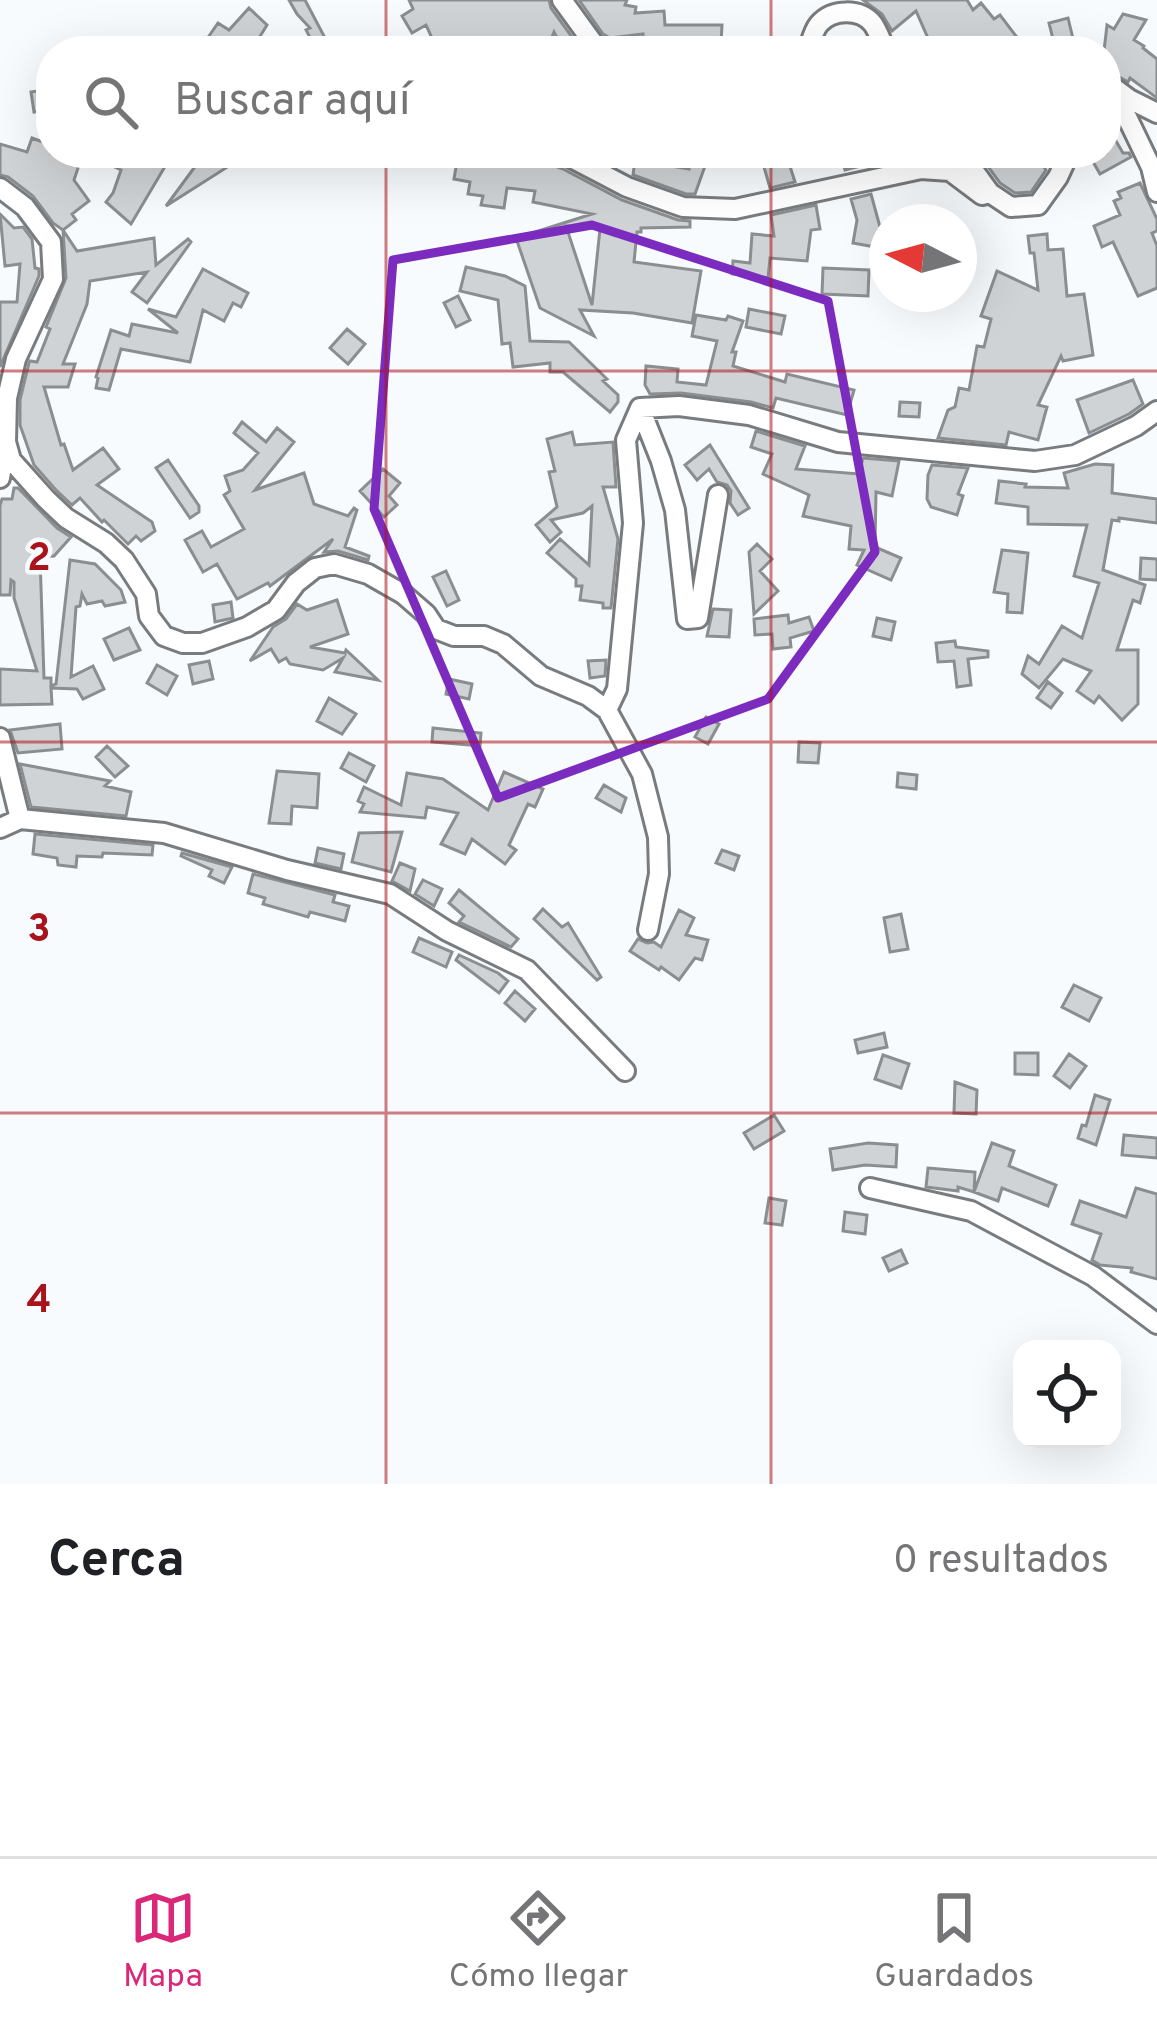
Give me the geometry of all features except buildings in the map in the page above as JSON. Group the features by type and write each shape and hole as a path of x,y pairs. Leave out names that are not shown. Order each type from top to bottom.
{"street":[{"path":"562,0 587,36"},
{"path":"813,36 816,26 830,15 844,12 874,25 879,36"},
{"path":"1121,93 1157,113"},
{"path":"1129,99 1125,112 1157,191"},
{"path":"591,168 683,207 735,209 921,169 950,171 982,196 991,193"},
{"path":"972,168 991,193 1011,207 1038,205 1062,168"},
{"path":"0,188 25,207 51,242 53,279 16,358 7,398 0,478"},
{"path":"640,408 679,406 749,415 838,442 1035,460 1076,454 1157,411"},
{"path":"607,710 617,689 633,523 626,440 640,408"},
{"path":"640,408 675,510 687,619 698,618 718,495"},
{"path":"6,442 11,460 56,508 124,560 146,593 149,616 164,636 183,644 202,644 247,627 276,610 314,568 334,564 368,574 403,594 436,628 454,636 484,636 503,644 541,676 588,696 607,710 642,774 658,837 659,874 648,930"},
{"path":"0,738 20,819"},
{"path":"0,829 20,819 164,833 286,870 390,894 447,931 526,970 626,1071"},
{"path":"870,1188 971,1211 1093,1276 1157,1324"}],"highlighted area":[{"path":"592,225 828,301 875,552 768,699 498,798 374,509 393,260"}]}
